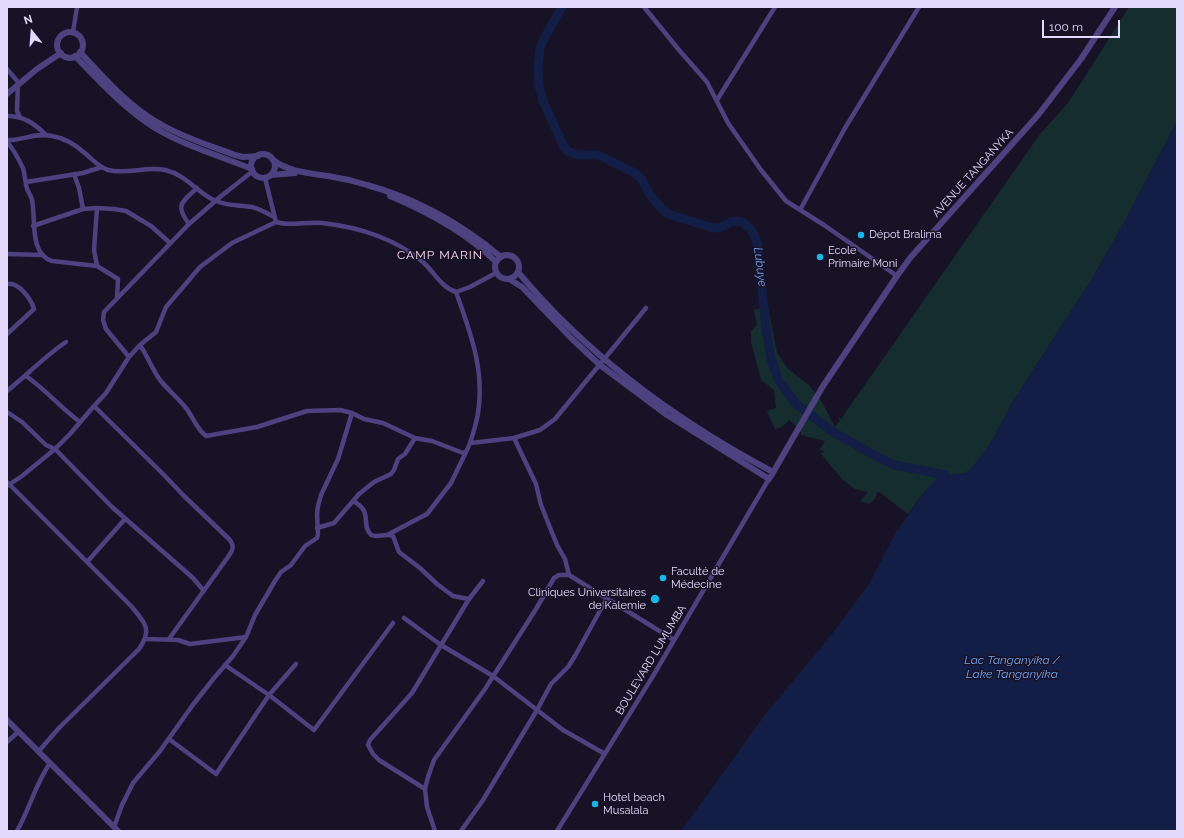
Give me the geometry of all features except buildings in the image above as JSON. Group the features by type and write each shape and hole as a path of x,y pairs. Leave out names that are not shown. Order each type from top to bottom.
{"street":[{"path":"73,32 77,7"},
{"path":"644,7 707,82 728,123 769,181 786,201 824,225 897,276"},
{"path":"717,100 775,7"},
{"path":"800,210 845,128 919,7"},
{"name":"AVENUE TANGANYKA","path":"771,476 822,386 910,258 1039,114 1081,59 1115,7"},
{"path":"73,32 82,40 83,44 78,54 69,57 61,53 57,45 60,36 73,32"},
{"path":"7,94 41,66 61,53"},
{"path":"78,54 148,117 178,134 243,157 266,155 288,168 330,176 389,191 422,204 462,227 501,257"},
{"path":"78,54 114,95 155,128 252,170 257,176 265,178 271,175 296,173 361,187 387,195 414,206 455,230 496,262"},
{"path":"7,69 16,79 18,85 17,111 20,117"},
{"path":"7,116 20,117 32,122 45,134"},
{"path":"117,298 118,278 97,266 47,259 43,255 36,242 31,199 23,168 7,141 45,134 68,141 108,170 120,171 149,168 166,170 185,178 215,201 252,207 274,217"},
{"path":"252,170 254,159 258,156"},
{"path":"271,175 275,168 273,160"},
{"path":"26,182 83,173 102,167"},
{"path":"129,357 106,329 102,320 104,312 189,224 252,170"},
{"path":"74,174 83,209"},
{"path":"265,178 276,222"},
{"path":"189,224 180,209 182,202 197,188"},
{"path":"33,226 83,209 97,208 126,212 151,226 170,243"},
{"path":"97,208 94,250 97,266"},
{"path":"38,752 138,649 146,639 146,630 143,621 131,606 8,484 55,449 80,422 106,392 129,357 140,345 156,332 166,307 200,267 232,243 276,222 289,225 322,223 354,228 380,236 398,245 423,262 445,286 456,292 470,287 496,273"},
{"path":"7,254 43,255"},
{"path":"509,279 515,276 518,272 519,266 516,259 506,255 501,257 496,262 496,273 500,277 509,279 522,287 572,339 600,365 667,415 771,476"},
{"path":"518,272 574,332 627,377 687,421 771,476"},
{"path":"7,284 15,284 24,292 31,301 34,309 7,334"},
{"path":"353,501 361,505 363,508 367,529 371,535 376,536 381,534 389,534 426,514 450,483 471,443 480,406 480,376 470,333 456,292"},
{"path":"471,443 514,438 540,430 555,419 646,308"},
{"path":"7,391 26,376 41,361 66,342"},
{"path":"140,345 160,380 186,409 199,431 206,436 257,427 307,411 340,410 352,413 364,419 383,423 415,438 432,441 464,453 466,452"},
{"path":"26,376 58,405 80,422"},
{"path":"94,406 231,541 233,545 233,550 169,640"},
{"path":"7,412 22,422 46,445 55,449 97,494 193,578 204,591"},
{"path":"116,829 122,805 134,783 169,739 192,706 233,656 246,637 255,614 275,580 281,572 290,565 304,546 316,538 318,534 317,514 321,495 338,459 352,413"},
{"path":"317,528 334,523 359,494 374,482 391,474 398,459 405,454 415,438"},
{"path":"514,438 536,484 541,506 565,560 569,575"},
{"name":"BOULEVARD LUMUMBA","path":"557,831 674,640 771,476"},
{"path":"87,562 125,519"},
{"path":"389,534 395,539 399,552 420,568 437,584 453,596 469,599"},
{"path":"435,831 427,807 425,789 434,760 493,676 554,578 559,575 569,575 674,640"},
{"path":"425,789 378,760 368,745 370,740 412,693 469,599 483,581"},
{"path":"462,831 483,800 538,710 551,684 568,667 575,656 607,598"},
{"path":"404,618 441,645 493,676 563,730 605,754"},
{"path":"225,665 269,695 314,730 393,623"},
{"path":"146,639 178,640 190,644 246,637"},
{"path":"169,739 216,774 269,695 296,664"},
{"path":"7,720 116,829"},
{"path":"7,742 18,732"},
{"path":"17,831 41,776 50,763"}],"green space":[{"path":"1129,7 1177,7 1177,121 1119,232 1090,282 1013,401 993,439 971,469 965,473 938,478 925,491 908,514 879,492 877,493 875,499 869,504 860,501 868,492 855,489 843,480 820,453 824,452 820,449 825,441 801,435 801,431 789,420 782,427 775,429 767,411 776,408 774,390 761,380 751,342 751,331 757,325 754,310 768,306 777,353 788,369 809,385 822,402 835,427 840,420 837,417 841,419 1040,134 1068,103"}],"water":[{"name":"Lac Tanganyika / Lake Tanganyika","path":"1177,121 1177,831 681,831 764,716 832,634 869,584 896,532 925,491 941,476 965,473 971,469 982,455 993,439 1013,401 1090,282 1119,232"}],"waterway":[{"name":"Lubuye","path":"562,7 540,48 538,68 539,86 543,101 567,151 578,155 598,155 633,172 641,178 650,195 668,214 713,228 719,228 736,221 748,226 757,242 766,328 771,359 779,381 796,404 833,432 881,459 895,465 945,475"}],"place":[{"name":"Dépot Bralima","path":"861,235"},
{"name":"Ecole Primaire Moni","path":"820,257"},
{"name":"Faculté de Médecine","path":"663,578"},
{"name":"Cliniques Universitaires de Kalemie","path":"655,599"},
{"name":"Hotel beach Musalala","path":"595,804"}],"district":[{"name":"CAMP MARIN","path":"440,255"}]}
